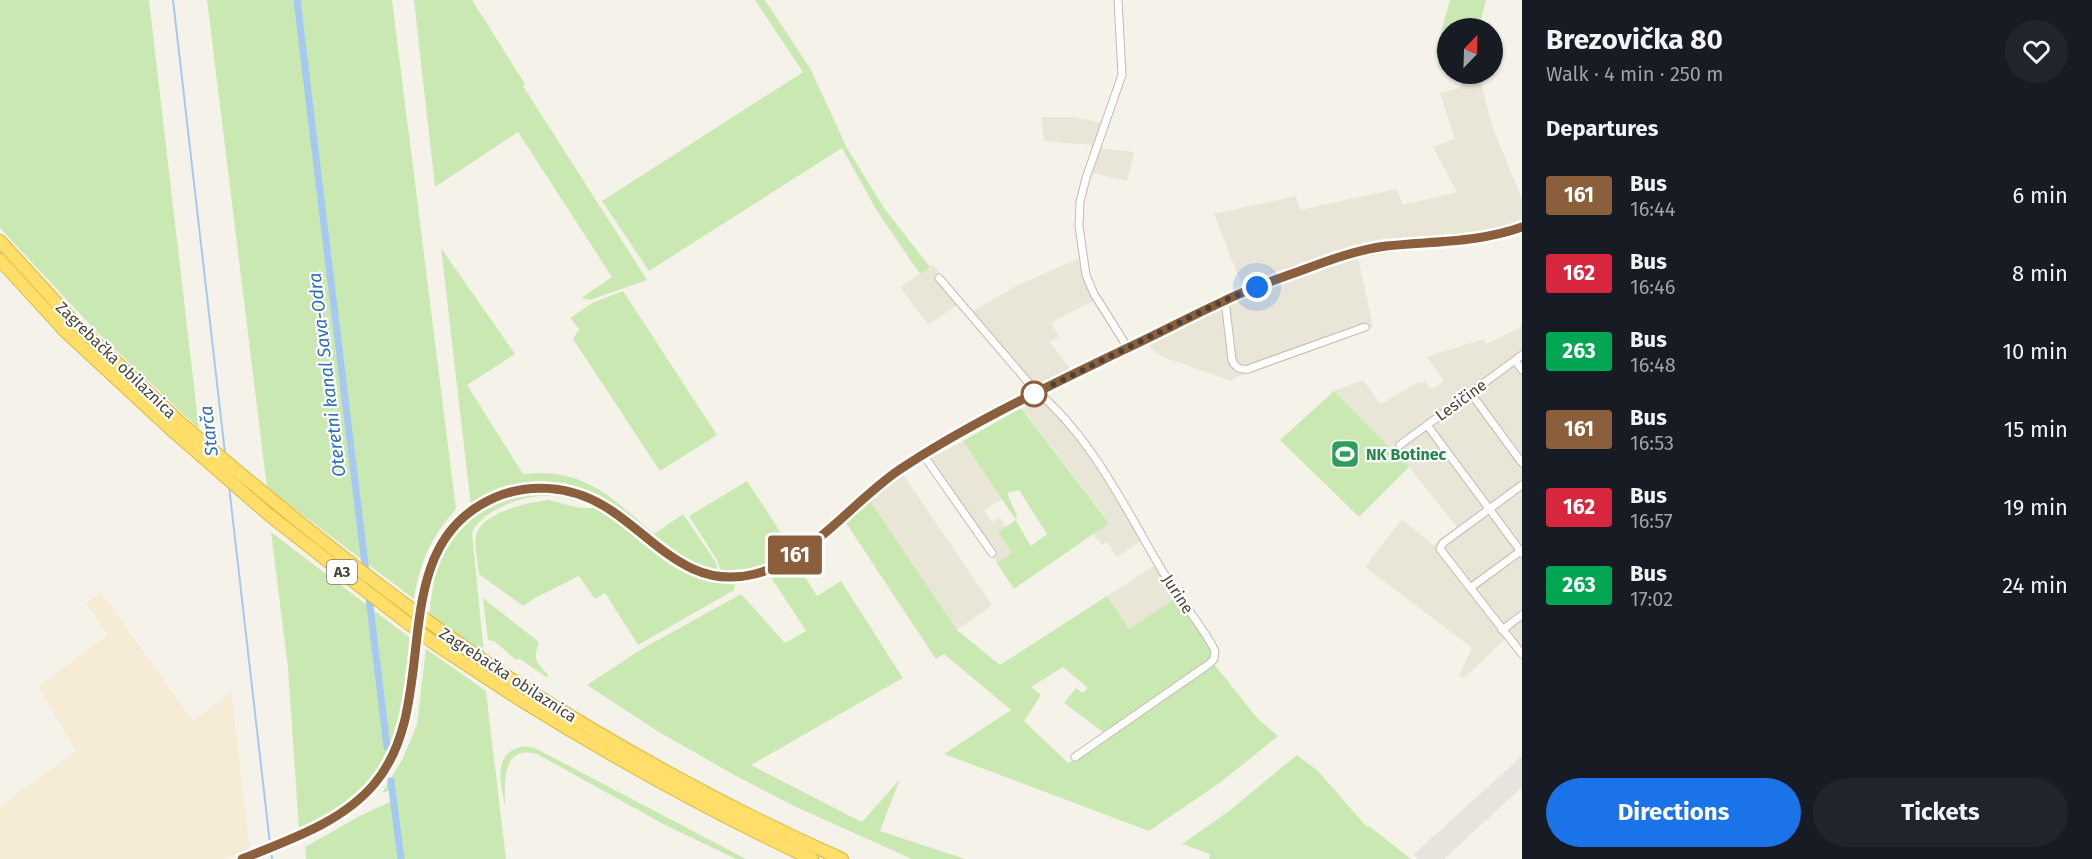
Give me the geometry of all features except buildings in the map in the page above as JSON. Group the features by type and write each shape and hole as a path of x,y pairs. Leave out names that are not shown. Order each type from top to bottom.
{"highway":[{"name":"Zagrebačka obilaznica","path":"0,241 74,322 178,428 268,514 438,646 519,699 647,775 812,859"},
{"name":"Zagrebačka obilaznica","path":"0,260 65,331 178,428 444,634 517,683 631,752 735,809 842,859"}],"main road":[{"path":"242,859 324,823 349,808 373,786 388,765 403,731 409,707 423,591 432,561 450,530 483,503 525,489 548,488 573,492 612,510 659,549 684,565 705,574 737,577 766,571 787,560 817,538 884,481 924,456 1037,392 1225,300 1268,282 1358,252 1388,246 1478,238 1522,227"}],"street":[{"path":"1118,0 1122,75 1086,178 1080,202 1079,226 1086,275 1094,294 1128,348"},
{"path":"939,278 1037,392"},
{"path":"1225,300 1232,360 1238,369 1248,369 1365,327"},
{"name":"Lesičine","path":"1400,445 1522,355"},
{"path":"1515,360 1522,370"},
{"name":"Jurine","path":"1037,392 1043,395 1070,426 1105,473 1131,513 1168,580 1215,651 1214,660 1209,664 1075,757"},
{"path":"1470,393 1522,463"},
{"path":"1427,425 1521,551 1470,588"},
{"path":"924,456 992,553"},
{"path":"1522,485 1440,547 1440,552 1522,654"},
{"path":"1502,630 1522,615"}],"shaded area":[{"path":"1460,84 1482,84 1494,131 1522,199 1522,232 1509,237 1468,245 1385,252 1358,257 1373,327 1239,376 1232,381 1163,357 1147,345 1144,338 1242,286 1214,214 1296,196 1300,210 1396,189 1403,205 1457,192 1433,147 1455,139 1440,93 1461,87"},
{"path":"1041,117 1072,117 1108,124 1099,148 1134,152 1127,181 1085,171 1092,145 1044,141"},
{"path":"1078,259 1094,300 1051,323 1059,336 1050,342 1071,370 1035,387 972,312 1018,285"},
{"path":"933,265 962,299 928,325 900,287"},
{"path":"1522,326 1522,660 1505,639 1463,679 1459,675 1472,648 1365,567 1402,519 1433,545 1457,527 1409,467 1334,391 1363,380 1381,404 1417,383 1425,382 1432,389 1444,381 1427,357 1483,339 1486,344"},
{"path":"1047,395 1073,425 1109,474 1147,537 1117,557 1107,542 1102,545 1093,534 1109,522 1021,407 1038,397 1041,399"},
{"path":"963,441 1002,499 984,510 992,522 1000,517 1006,527 998,532 1012,553 997,563 926,461"},
{"path":"902,473 992,605 957,630 868,498"},
{"path":"1157,564 1177,597 1129,629 1107,596"},
{"path":"101,592 193,721 231,692 250,849 223,859 0,859 0,806 76,751 38,686 108,635 86,604"},
{"path":"1522,756 1522,787 1444,859 1418,859 1413,855"}],"green space":[{"path":"0,0 149,0 199,429 95,330 0,228"},
{"path":"207,0 392,0 456,509 428,550 414,599 267,488"},
{"path":"414,0 472,0 525,84 523,86 647,280 590,300 581,298 612,277 518,132 435,187"},
{"path":"755,0 765,0 811,70 846,146 884,208 930,267 920,274 877,211 842,148 649,271 602,201 803,72"},
{"path":"1450,0 1486,0 1482,18 1445,18"},
{"path":"441,248 515,354 467,385 523,474 563,475 580,480 610,497 654,534 683,514 715,561 719,572 690,564 582,490 567,486 539,484 525,486 497,493 471,506"},
{"path":"623,291 717,435 660,471 573,339 579,329 570,318 592,303"},
{"name":"NK Botinec","path":"1334,391 1409,467 1359,517 1280,440"},
{"path":"1021,408 1109,523 1014,589 997,563 1012,553 998,532 1016,520 963,441","holes":["1019,490 1047,534 1031,546 1016,521 1017,516 1007,493"]},
{"path":"747,481 785,539 796,532 795,546 786,556 769,565 749,570 721,572 717,560 689,516"},
{"path":"538,493 565,495 582,501 539,496 517,501 485,517 472,533 484,653 429,615 436,563 454,533 486,507 512,496"},
{"path":"868,498 957,630 1000,665 1107,596 1129,629 1177,597 1208,641 1211,658 1103,732 1064,703 1076,688 1083,693 1088,688 1063,667 1031,687 1041,695 1024,721 1068,763 1214,664 1258,719 1278,736 1221,782 1149,831 944,754 1011,710 944,654 936,659 844,520"},
{"path":"548,500 580,508 597,508 610,514 658,554 683,570 699,577 735,585 734,590 638,645 605,593 595,599 579,576 523,606 479,574 477,532 482,525 498,513"},
{"path":"271,532 409,637 402,707 388,751 377,770 344,804 328,815 299,829 288,668"},
{"path":"795,561 817,596 841,581 903,678 751,765 862,822 900,779 880,831 965,859 912,859 796,807 659,732 587,685 640,650 741,594 785,643 806,631 770,576"},
{"path":"483,598 539,642 536,653 537,661 549,676 546,677 520,659 516,660 494,641 488,640"},
{"path":"426,649 486,691 506,859 306,859 305,847 394,800 393,789 382,793 402,760 417,725"},
{"path":"525,746 535,748 746,859 736,859 665,825 537,754 525,752 511,760 506,777 505,807 501,778 503,761 514,749"},
{"path":"1297,755 1318,771 1367,827 1369,826 1411,859 1209,859 1210,854 1182,844 1229,811"}],"waterway":[{"name":"Starča","path":"173,0 225,453"},
{"name":"Oteretni kanal Sava-Odra","path":"297,0 387,747"},
{"name":"Starča","path":"229,486 270,844"},
{"name":"Oteretni kanal Sava-Odra","path":"391,781 401,859"},
{"name":"Starča","path":"271,852 272,859"}],"bus line":[{"name":"161","path":"242,859 339,815 373,786 384,771 396,749 409,707 423,591 432,561 450,530 483,503 525,489 548,488 573,492 612,510 673,560 694,570 729,577 766,571 799,552 884,481 944,444 1037,392 1225,300 1268,282 1373,248 1478,238 1522,227"}],"place":[{"name":"NK Botinec","path":"1345,454"}],"route":[{"path":"1034,394 1225,300 1257,287"}]}
